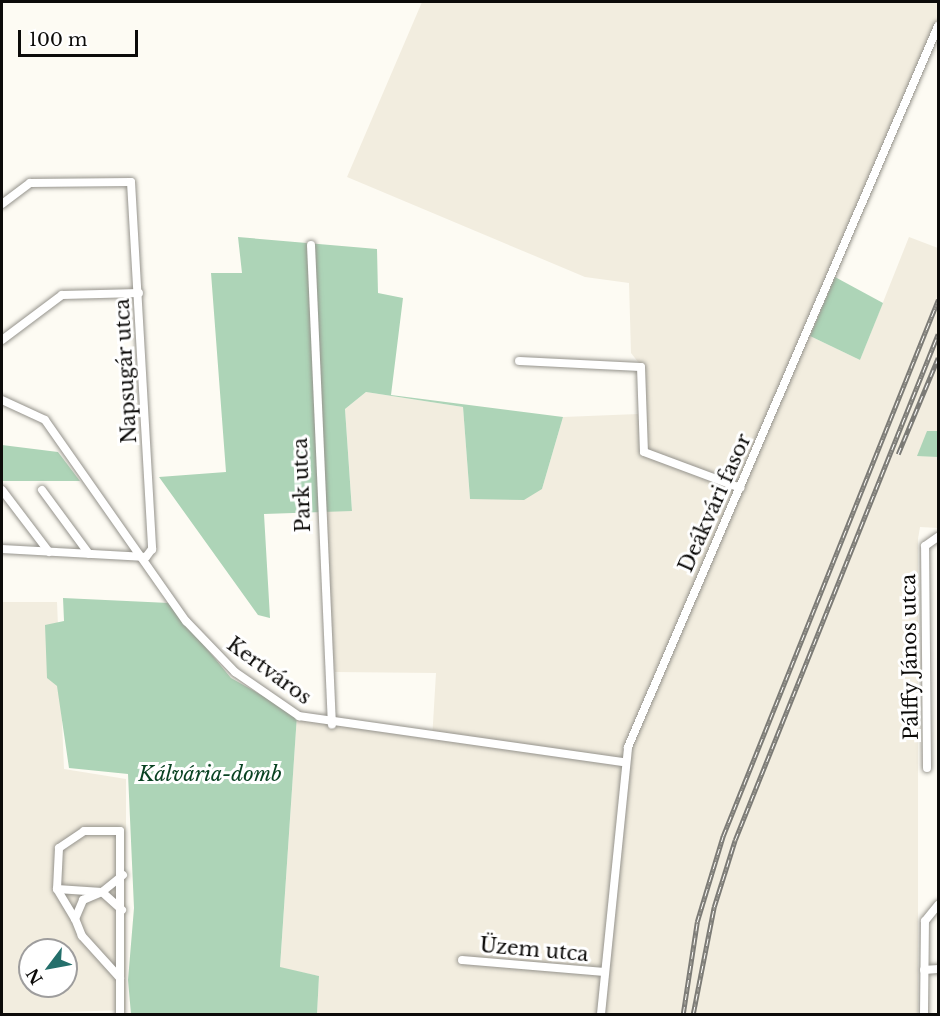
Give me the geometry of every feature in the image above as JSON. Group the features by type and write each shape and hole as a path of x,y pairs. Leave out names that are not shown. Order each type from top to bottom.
{"street":[{"name":"Deákvári fasor","path":"601,1014 624,762 939,26"},
{"name":"Napsugár utca","path":"2,204 30,183 131,182 152,549 146,557"},
{"name":"Park utca","path":"311,245 332,725"},
{"path":"2,340 62,295 139,293"},
{"path":"519,361 641,367 644,452 741,488"},
{"name":"Kertváros","path":"2,400 45,420 146,557 186,621 235,672 299,716 332,725 624,762"},
{"path":"2,490 49,552"},
{"path":"42,490 89,554"},
{"name":"Pálffy János utca","path":"939,537 925,546 927,765 939,762"},
{"path":"3,548 146,557"},
{"path":"120,978 82,936 75,919 57,889 59,848 84,831 120,831 123,874 120,1014"},
{"path":"75,919 83,900 102,892 123,874"},
{"path":"57,889 102,892 122,910"},
{"path":"924,1014 925,921 938,905"},
{"name":"Üzem utca","path":"462,960 604,972"},
{"path":"924,970 939,969"}],"shaded area":[{"path":"422,2 938,2 938,37 810,336 860,360 909,237 938,248 938,528 920,527 918,539 918,1014 317,1014 319,976 280,968 297,715 432,740 436,673 335,672 317,511 352,510 345,409 366,392 463,407 470,499 542,489 563,417 638,414 645,371 631,353 629,283 585,277 347,177"},
{"path":"2,602 57,602 64,769 126,779 126,1010 2,1014"}],"green space":[{"path":"238,237 377,249 378,293 403,298 391,395 563,417 542,489 524,500 470,499 463,407 366,392 345,409 352,511 264,514 270,618 258,615 159,477 226,472 211,273 242,273"},
{"path":"835,277 883,303 860,360 810,336"},
{"path":"927,431 938,431 938,457 917,456"},
{"path":"2,445 58,452 80,481 2,481"},
{"name":"Kálvária-domb","path":"63,598 169,603 231,678 297,715 280,967 319,976 317,1014 131,1014 128,980 134,908 128,774 69,768 57,686 47,678 45,625 64,621"}],"railway":[{"path":"683,1014 697,922 723,836 938,300"},
{"path":"693,1014 714,907 735,840 938,334"},
{"path":"898,454 938,358"}]}
